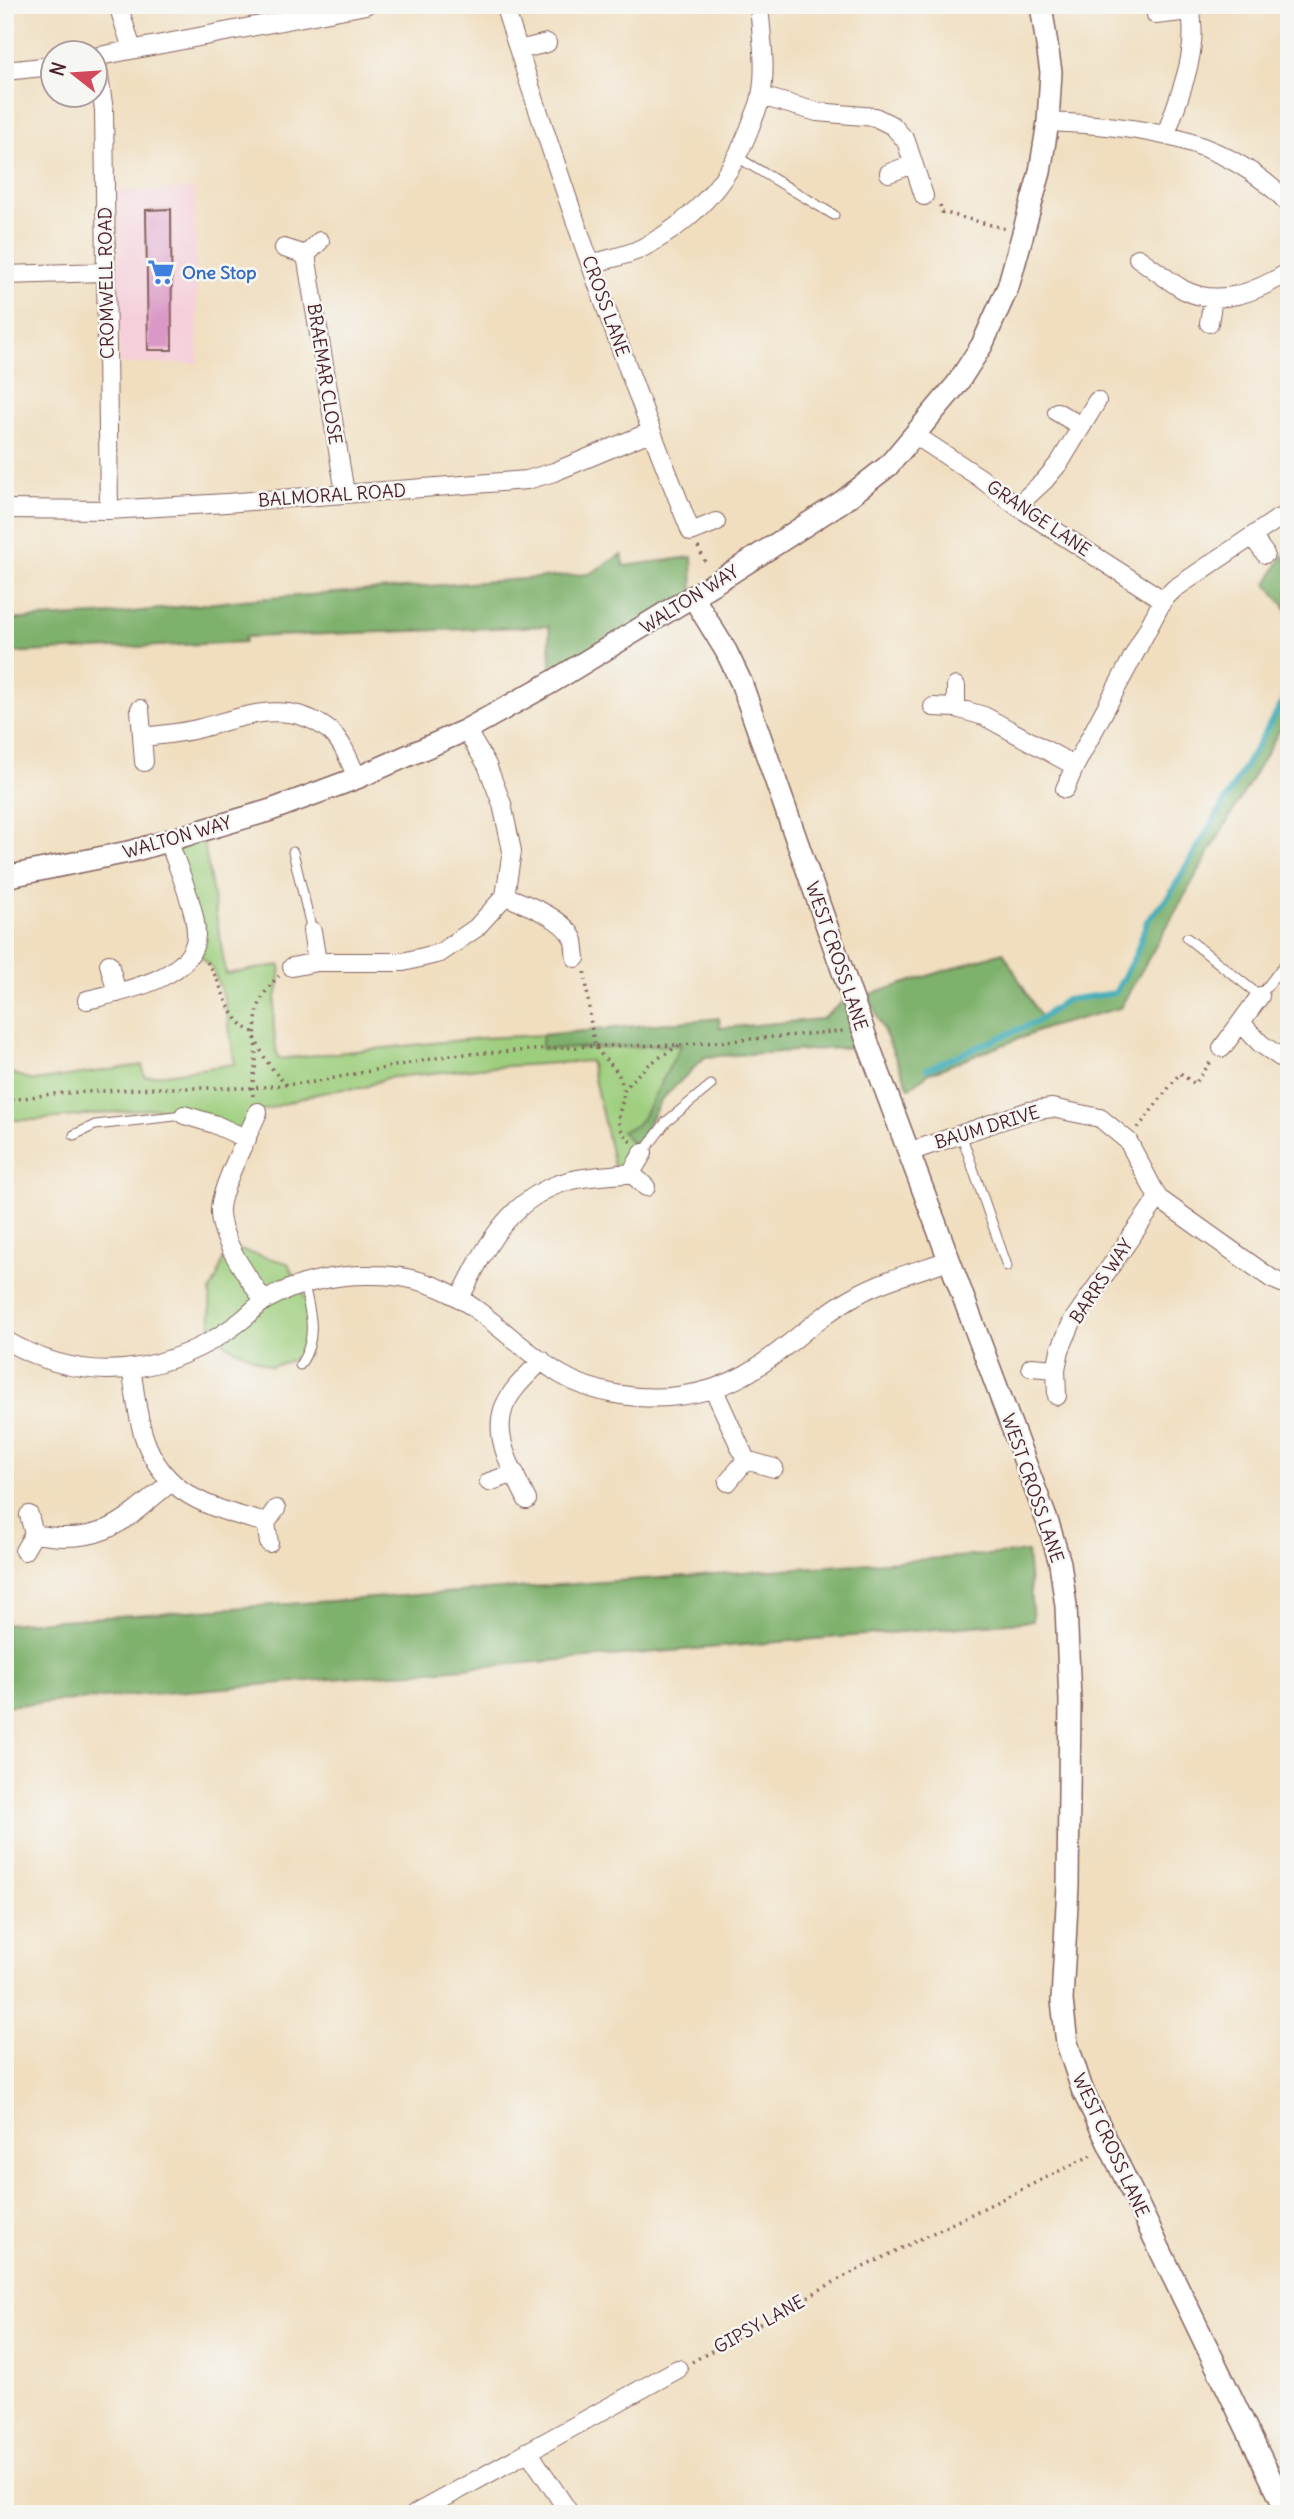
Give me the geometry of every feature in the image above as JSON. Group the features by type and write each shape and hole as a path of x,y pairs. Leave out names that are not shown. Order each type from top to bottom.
{"street":[{"path":"118,5 132,49"},
{"path":"108,54 366,5"},
{"path":"591,264 640,250 679,226 730,172 761,96 763,54 759,5"},
{"name":"WALTON WAY","path":"5,877 73,865 169,842 271,810 357,778 466,730 552,682 716,583 843,501 888,466 957,384 982,345 1008,287 1040,172 1048,122 1051,72 1041,5"},
{"path":"1156,15 1190,8 1193,26 1185,79 1166,134"},
{"name":"CROSS LANE","path":"508,17 544,133 650,432 691,532"},
{"path":"519,50 547,43"},
{"path":"5,71 38,67"},
{"path":"761,96 817,112 875,117 893,126 905,141 924,196"},
{"name":"CROMWELL ROAD","path":"104,108 109,510"},
{"path":"1048,122 1107,125 1166,134 1202,147 1252,172 1289,204"},
{"path":"889,173 913,164"},
{"path":"284,248 306,255 320,241"},
{"name":"BRAEMAR CLOSE","path":"306,255 345,493"},
{"path":"1138,258 1183,289 1213,298 1230,298 1248,293 1289,272"},
{"path":"5,275 105,272"},
{"path":"1209,323 1213,298"},
{"path":"1017,506 1060,462 1097,401"},
{"path":"1057,412 1081,426"},
{"name":"BALMORAL ROAD","path":"5,509 109,510 527,480 554,472 650,432"},
{"name":"GRANGE LANE","path":"915,435 1017,506 1163,600"},
{"path":"1065,789 1163,600 1174,589 1279,518"},
{"path":"691,532 716,522"},
{"path":"1252,536 1265,554"},
{"name":"WEST CROSS LANE","path":"693,597 726,650 741,682 865,1036 1049,1526 1060,1563 1066,1606 1070,1701 1068,1885 1062,2001 1067,2043 1082,2089 1288,2514"},
{"path":"956,685 956,708"},
{"path":"933,707 956,708 984,716 1075,766"},
{"path":"140,709 144,762"},
{"path":"142,737 178,733 258,712 290,713 330,732 341,745 357,778"},
{"path":"292,967 317,962 403,962 440,953 476,928 505,896 512,851 502,804 487,765 466,730"},
{"path":"87,1000 144,986 162,978 179,965 194,948 194,918 169,842"},
{"path":"505,896 540,910 566,928 574,940 576,958"},
{"path":"312,931 317,962"},
{"path":"110,964 117,993"},
{"path":"1222,1048 1260,996"},
{"path":"1241,1023 1261,1044 1289,1063"},
{"name":"BAUM DRIVE","path":"909,1152 1029,1111 1052,1108 1100,1118 1128,1141 1158,1198 1272,1279 1289,1286"},
{"path":"258,1112 222,1196 219,1211 226,1237 243,1270 264,1301"},
{"path":"184,1115 214,1124 247,1139"},
{"path":"631,1173 643,1153"},
{"path":"631,1173 646,1187"},
{"path":"460,1298 484,1249 506,1219 529,1197 558,1184 631,1173"},
{"name":"BARRS WAY","path":"1057,1396 1056,1369 1060,1350 1084,1302 1158,1198"},
{"path":"5,1340 32,1355 80,1368 114,1371 174,1359 241,1321 264,1301 304,1285 335,1277 404,1277 433,1284 460,1298 562,1375 594,1388 653,1399 714,1390 756,1370 820,1318 856,1295 949,1261"},
{"path":"527,1500 502,1446 501,1428 504,1408 516,1388 542,1360"},
{"path":"1031,1367 1056,1369"},
{"path":"131,1368 144,1437 161,1471 187,1495 209,1506 271,1516 269,1543"},
{"path":"714,1390 746,1460 774,1468"},
{"path":"728,1482 746,1460"},
{"path":"489,1482 514,1473"},
{"path":"34,1534 60,1539 94,1535 112,1527 171,1482"},
{"path":"24,1550 34,1534 29,1515"},
{"path":"415,2514 678,2369"},
{"path":"528,2451 570,2514"}],"lane":[{"path":"737,157 834,215"},
{"path":"293,852 312,931"},
{"path":"1187,938 1260,996 1289,958"},
{"path":"643,1153 666,1122 711,1086"},
{"path":"74,1135 95,1125 184,1115"},
{"path":"961,1134 1007,1266"},
{"path":"300,1365 307,1355 312,1337 312,1318 304,1285"}],"path":[{"path":"924,196 936,194 942,212 1024,233"},
{"path":"691,532 716,583"},
{"path":"194,948 212,968 234,1016 253,1032 270,1068 287,1084"},
{"path":"576,958 583,958 596,1046 619,1075 624,1091"},
{"path":"252,1088 256,1059 253,1032 257,1011 270,984 292,967"},
{"path":"5,1101 51,1094 155,1088 252,1088 314,1082 451,1055 596,1046 681,1045 844,1031 865,1036"},
{"path":"643,1153 621,1131 618,1116 624,1091 634,1077 681,1045"},
{"path":"1128,1141 1180,1073 1195,1084 1222,1048"},
{"name":"GIPSY LANE","path":"678,2369 841,2278 1110,2146"}],"shaded area":[{"path":"195,189 198,363 120,364 117,192"}],"green space":[{"path":"622,554 624,566 692,557 693,597 552,682 549,626 245,637 245,642 5,653 5,620 114,614 243,600 589,574"},
{"path":"1283,555 1289,565 1289,612 1267,584"},
{"path":"1289,691 1289,714 1120,1008 1049,1027 930,1073 909,1088 868,995 1003,952 1041,1018 1066,1000 1115,993 1136,954 1147,921 1169,896"},
{"path":"202,831 226,974 280,965 280,982 273,1015 278,1059 481,1038 542,1035 543,1049 681,1045 644,1116 627,1139 643,1153 616,1175 590,1061 479,1068 386,1078 363,1088 312,1095 258,1112 247,1139 197,1118 157,1108 36,1120 5,1120 5,1077 12,1073 34,1081 142,1065 145,1077 235,1064 224,998 212,968 193,948 169,842"},
{"path":"851,995 869,1046 705,1057 661,1100 636,1146 621,1131 635,1126 644,1116 681,1045 542,1049 542,1035 719,1018 720,1028 822,1019"},
{"path":"231,1248 288,1263 310,1309 307,1355 271,1367 225,1344 211,1329 210,1291 224,1257"},
{"path":"1027,1552 1033,1621 5,1706 5,1624"}],"building":[{"path":"171,209 172,350 148,350 146,210"}],"waterway":[{"path":"927,1069 1036,1022 1066,1000 1115,993 1136,954 1147,921 1169,896 1289,691"}],"place":[{"name":"One Stop","path":"161,272"}]}
